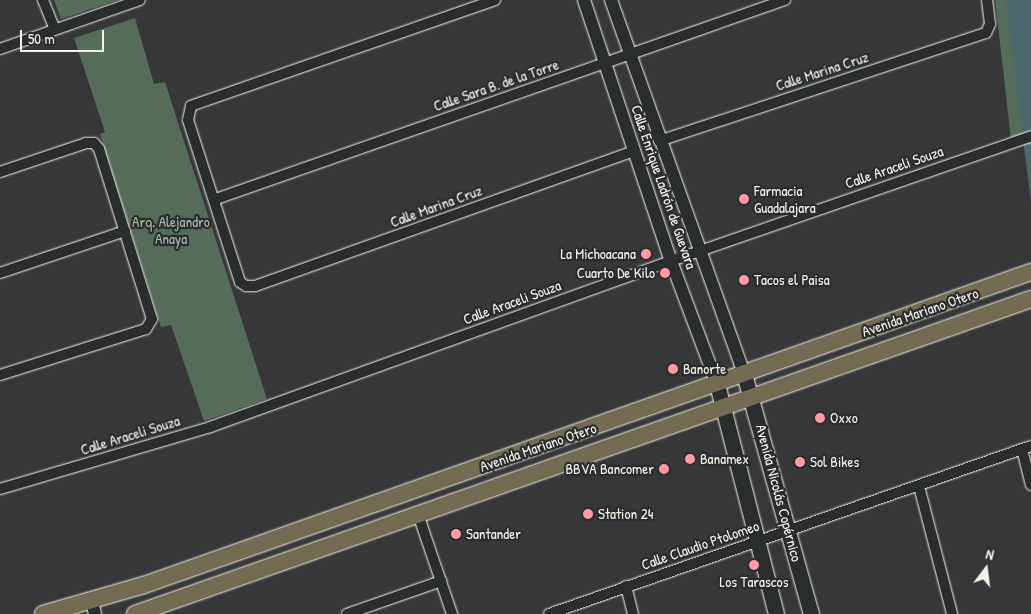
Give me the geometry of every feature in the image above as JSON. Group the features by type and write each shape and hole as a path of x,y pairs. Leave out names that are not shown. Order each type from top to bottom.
{"main road":[{"name":"Avenida Mariano Otero","path":"43,614 93,608 1031,272"},
{"name":"Avenida Mariano Otero","path":"135,614 724,405 1031,299"},
{"name":"Avenida Nicolás Copérnico","path":"744,374 790,530 811,614"},
{"name":"Avenida Nicolás Copérnico","path":"717,384 759,541 776,614"}],"street":[{"path":"44,0 55,30"},
{"path":"0,49 140,0"},
{"path":"216,199 188,120 188,110 194,103 495,0"},
{"name":"Calle Enrique Ladrón de Guevara","path":"584,0 671,261 717,384"},
{"name":"Calle Enrique Ladrón de Guevara","path":"611,0 659,141 744,374"},
{"name":"Calle Sara B. de la Torre","path":"216,199 785,0"},
{"name":"Calle Marina Cruz","path":"659,141 986,33 990,24 987,0"},
{"name":"Calle Araceli Souza","path":"0,490 210,427 699,251 1026,138"},
{"path":"0,172 94,143 99,149 152,320 146,329 0,376"},
{"name":"Calle Marina Cruz","path":"216,199 240,282 246,286 255,286 635,151"},
{"path":"0,273 125,231"},
{"path":"1026,447 1031,485"},
{"name":"Calle Claudio Ptolomeo","path":"549,614 920,486 1026,447"},
{"path":"920,486 952,614"},
{"path":"418,514 452,614"},
{"path":"347,614 441,581"},
{"path":"626,586 633,614"}],"green space":[{"path":"54,0 118,0 61,19"},
{"path":"995,0 1031,0 1031,133 1011,139"},
{"name":"Arq. Alejandro Anaya","path":"135,18 154,84 165,82 267,399 204,421 171,325 161,327 100,134 105,132 74,38"}],"water":[{"path":"1006,0 1031,0 1031,201 1025,155"}],"place":[{"name":"Farmacia Guadalajara","path":"744,199"},
{"name":"La Michoacana","path":"646,254"},
{"name":"Cuarto De Kilo","path":"665,273"},
{"name":"Tacos el Paisa","path":"744,280"},
{"name":"Banorte","path":"673,369"},
{"name":"Oxxo","path":"820,418"},
{"name":"Banamex","path":"690,459"},
{"name":"Sol Bikes","path":"800,462"},
{"name":"BBVA Bancomer","path":"664,469"},
{"name":"Station 24","path":"588,514"},
{"name":"Santander","path":"456,534"},
{"name":"Los Tarascos","path":"754,565"}]}
